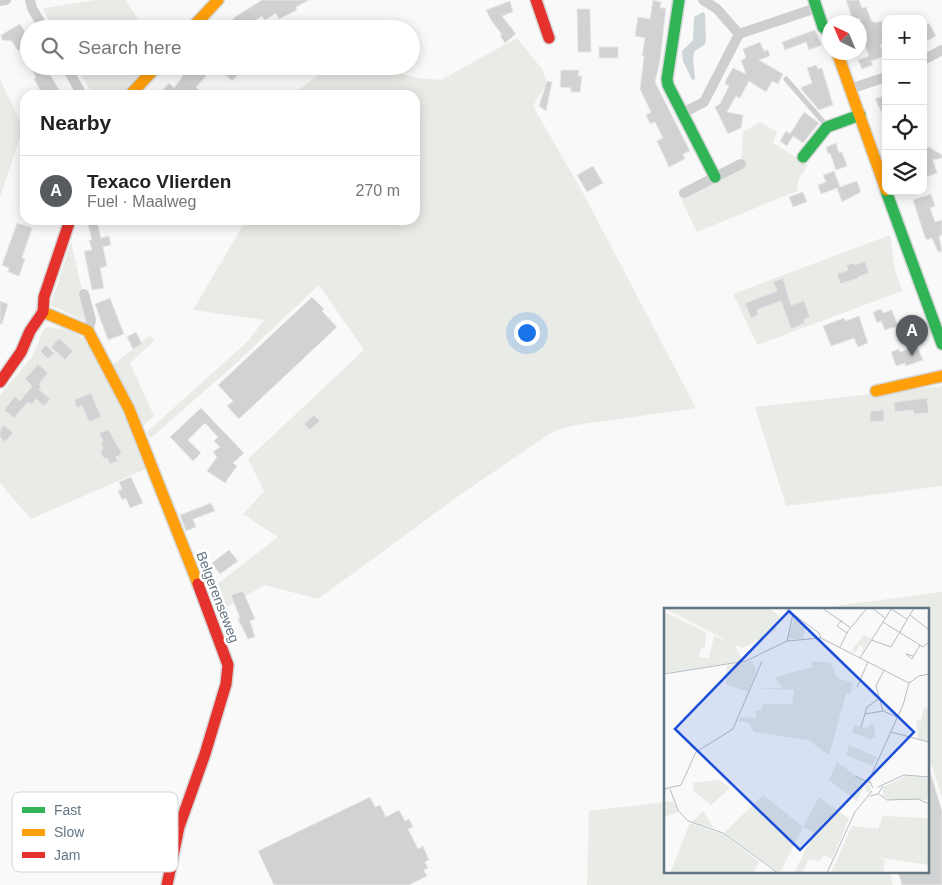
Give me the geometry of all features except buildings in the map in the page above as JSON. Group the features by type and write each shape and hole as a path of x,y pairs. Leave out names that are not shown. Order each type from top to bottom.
{"street":[{"path":"0,1 6,0"},
{"path":"30,0 39,20"},
{"path":"199,20 218,0"},
{"path":"536,0 549,38"},
{"path":"679,0 666,79 715,177"},
{"path":"703,0 717,9 739,34"},
{"path":"682,113 700,104 706,98 739,34 815,4 822,24"},
{"path":"927,58 942,50"},
{"path":"840,60 882,178"},
{"path":"71,75 79,90"},
{"path":"135,90 149,75"},
{"path":"850,90 882,78"},
{"path":"803,158 827,127 860,115"},
{"path":"684,193 741,164"},
{"path":"888,195 942,344"},
{"path":"0,382 21,352 30,331 43,312 44,297 68,225"},
{"name":"Belgerenseweg","path":"84,294 91,320 88,331 129,409 228,665 226,684 205,754 178,831"},
{"path":"43,312 88,331"},
{"path":"876,391 942,376"},
{"name":"Belgerenseweg","path":"167,885 169,872"}],"lane":[{"path":"786,79 827,127"}],"shaded area":[{"path":"95,0 126,0 138,20 49,20 43,10 44,8"},
{"path":"703,12 705,14 706,42 694,52 695,79 692,80 683,61 682,51 693,40 694,17"},
{"path":"517,38 542,69 547,83 533,106 584,195 696,408 576,425 560,429 548,435 464,492 318,599 265,585 220,611 211,589 278,537 243,514 264,491 248,459 364,350 319,285 233,366 152,437 149,437 147,432 248,341 264,320 193,310 243,225 420,225 420,90 299,90 318,75 404,75 441,80"},
{"path":"81,75 143,75 129,90 90,90"},
{"path":"0,79 20,122 20,137 0,197"},
{"path":"760,122 777,132 773,142 775,144 808,165 798,180 797,191 697,232 681,199 745,165 741,160 743,132"},
{"path":"890,235 895,270 902,291 757,344 733,294"},
{"path":"71,242 87,312 85,321 51,305"},
{"path":"48,327 69,331 81,337 97,352 148,468 31,519 0,483 0,395 32,357 44,329"},
{"path":"150,335 154,341 130,363 154,416 143,426 113,365"},
{"path":"942,386 942,486 786,506 755,407"},
{"path":"942,592 942,798 932,766 930,766 930,608 821,608"},
{"path":"664,802 664,872 889,872 893,885 587,885 589,811"}],"traffic: fast":[{"path":"679,0 667,79 668,85 715,177"},
{"path":"814,0 822,24"},
{"path":"803,157 827,127 860,115"},
{"path":"887,195 942,344"}],"traffic: slow":[{"path":"199,20 218,0"},
{"path":"840,60 882,179"},
{"path":"135,90 149,75"},
{"path":"43,312 88,331 129,409 198,584"},
{"path":"876,391 942,376"}],"traffic: jam":[{"path":"536,0 549,38"},
{"path":"0,382 21,352 30,331 43,312 44,297 68,225"},
{"path":"178,832 205,754 226,684 228,665 198,584"},
{"path":"167,885 170,872"}],"place":[{"name":"Texaco Vlierden","path":"912,356"}]}
